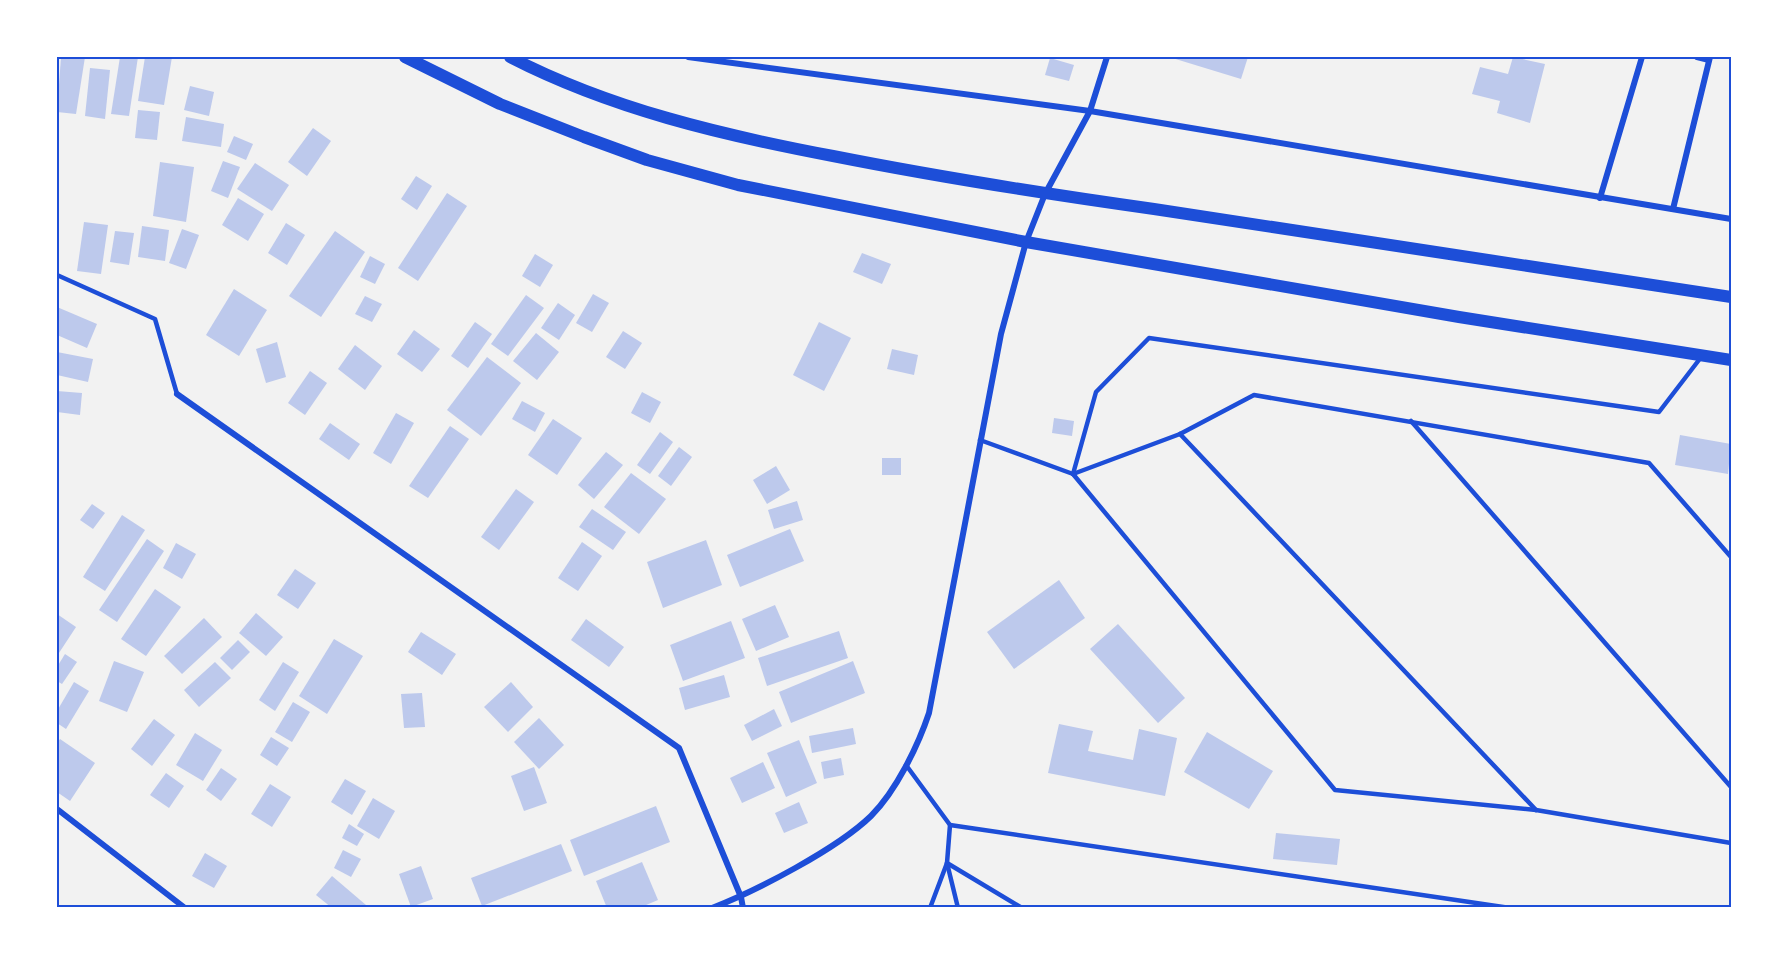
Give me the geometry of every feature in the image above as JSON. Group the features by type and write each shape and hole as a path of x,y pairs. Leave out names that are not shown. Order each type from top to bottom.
{"main road":[{"path":"405,57 501,104 647,160 738,185 1026,242 1459,317 1731,360"},
{"path":"510,57 600,98 745,139 893,168 1045,194 1358,238 1731,297"}],"street":[{"path":"712,908 741,897 831,846 871,816 919,742 929,713 979,440 1001,334 1026,242 1045,194 1090,111 1107,57"},
{"path":"1600,198 1642,57"},
{"path":"1673,209 1709,59 1698,57"},
{"path":"692,58 1090,111 1731,219"},
{"path":"177,394 679,748 741,897 743,908"},
{"path":"57,809 185,908"}],"lane":[{"path":"57,275 155,319 177,394"},
{"path":"1073,474 1096,392 1149,338 1659,412 1704,354"},
{"path":"1073,474 1180,434 1254,395 1650,463 1731,557"},
{"path":"1411,421 1731,787"},
{"path":"1180,434 1536,810"},
{"path":"979,440 1073,474 1335,790 1536,810 1731,843"},
{"path":"906,765 950,825 947,863 930,908"},
{"path":"950,825 1510,908"},
{"path":"947,863 958,908"},
{"path":"947,863 1022,908"}],"building":[{"path":"61,57 85,57 76,114 57,112"},
{"path":"120,57 138,57 129,116 111,114"},
{"path":"145,57 172,57 164,105 138,101"},
{"path":"1169,57 1248,57 1241,79"},
{"path":"1513,57 1545,64 1530,123 1497,113 1500,101 1472,94 1480,67 1508,74"},
{"path":"1050,58 1074,65 1069,81 1045,75"},
{"path":"90,68 110,70 105,119 85,116"},
{"path":"190,86 214,92 209,116 184,110"},
{"path":"138,110 160,112 157,140 135,138"},
{"path":"186,117 224,124 221,147 182,141"},
{"path":"313,128 331,141 307,176 288,162"},
{"path":"234,136 253,144 246,160 227,152"},
{"path":"223,161 240,167 228,198 211,191"},
{"path":"160,162 194,167 186,222 153,216"},
{"path":"255,163 289,185 272,211 237,189"},
{"path":"416,176 432,186 417,210 401,199"},
{"path":"447,193 467,206 418,281 398,268"},
{"path":"238,198 264,214 248,241 222,225"},
{"path":"84,222 108,225 101,274 77,271"},
{"path":"286,223 305,235 287,265 268,253"},
{"path":"142,226 169,230 165,261 138,257"},
{"path":"182,229 199,235 186,269 169,263"},
{"path":"115,231 134,233 129,265 110,262"},
{"path":"335,231 365,252 321,317 289,296"},
{"path":"862,253 891,264 882,284 853,272"},
{"path":"535,254 553,265 540,287 522,276"},
{"path":"370,256 385,264 375,284 360,277"},
{"path":"234,289 267,310 239,356 206,335"},
{"path":"593,294 609,303 592,332 576,323"},
{"path":"526,295 544,308 508,356 491,344"},
{"path":"365,296 382,304 372,322 355,314"},
{"path":"558,303 575,315 559,340 541,328"},
{"path":"57,307 97,324 87,348 57,335"},
{"path":"475,322 492,334 468,368 451,356"},
{"path":"819,322 851,338 824,391 793,375"},
{"path":"414,330 440,349 422,372 397,354"},
{"path":"623,331 642,343 625,369 606,357"},
{"path":"536,333 559,352 537,380 513,361"},
{"path":"277,342 286,377 266,383 256,349"},
{"path":"355,345 382,366 365,390 338,369"},
{"path":"892,349 918,355 914,375 887,369"},
{"path":"57,352 93,359 88,382 57,375"},
{"path":"487,357 521,383 481,436 447,410"},
{"path":"310,371 327,383 305,415 288,403"},
{"path":"57,391 82,393 80,415 57,412"},
{"path":"642,392 661,402 650,423 631,413"},
{"path":"522,401 545,413 535,432 512,419"},
{"path":"396,413 414,423 391,464 373,453"},
{"path":"1054,418 1074,421 1072,436 1052,433"},
{"path":"553,419 582,438 557,475 528,455"},
{"path":"330,423 360,444 349,460 319,439"},
{"path":"450,426 469,439 428,498 409,486"},
{"path":"660,432 673,442 650,474 637,465"},
{"path":"1680,435 1731,444 1728,474 1675,465"},
{"path":"679,447 692,457 671,486 658,476"},
{"path":"606,452 623,465 594,499 578,485"},
{"path":"882,458 901,458 901,475 882,475"},
{"path":"776,466 790,490 767,504 753,480"},
{"path":"631,473 666,499 639,534 604,507"},
{"path":"516,489 534,502 499,550 481,537"},
{"path":"797,501 803,520 774,529 768,510"},
{"path":"92,504 105,513 93,529 80,520"},
{"path":"592,509 626,532 613,550 579,527"},
{"path":"122,515 145,530 105,591 83,577"},
{"path":"790,529 804,561 740,587 727,555"},
{"path":"147,539 164,551 117,622 99,610"},
{"path":"706,540 722,585 663,608 647,562"},
{"path":"582,542 602,556 578,591 558,578"},
{"path":"176,543 196,554 182,579 163,568"},
{"path":"295,569 316,583 298,609 277,595"},
{"path":"1059,580 1085,618 1014,669 987,632"},
{"path":"155,589 181,607 146,656 121,639"},
{"path":"775,605 789,637 756,651 742,619"},
{"path":"256,613 283,637 266,656 239,633"},
{"path":"57,614 76,627 57,656"},
{"path":"204,618 222,637 182,674 164,656"},
{"path":"586,619 624,647 609,667 571,640"},
{"path":"731,621 745,658 683,681 670,645"},
{"path":"1118,624 1185,698 1158,723 1090,649"},
{"path":"839,631 848,658 767,686 758,658"},
{"path":"421,632 456,654 442,675 408,652"},
{"path":"334,639 363,656 327,714 299,696"},
{"path":"238,640 250,652 232,670 220,658"},
{"path":"65,654 77,662 62,684 57,681 57,667"},
{"path":"114,661 144,672 127,712 99,701"},
{"path":"853,661 865,693 791,723 779,692"},
{"path":"215,662 231,678 199,707 184,690"},
{"path":"283,662 299,672 275,711 259,700"},
{"path":"724,675 730,697 685,710 679,688"},
{"path":"74,682 89,691 66,729 57,723 57,711"},
{"path":"511,682 533,707 508,732 484,707"},
{"path":"422,693 425,727 404,728 401,694"},
{"path":"293,702 310,712 292,742 275,732"},
{"path":"774,709 782,726 752,741 744,725"},
{"path":"539,718 564,745 539,769 514,742"},
{"path":"154,719 175,735 152,766 131,749"},
{"path":"1059,724 1093,731 1088,751 1133,760 1139,729 1177,738 1165,796 1048,773"},
{"path":"853,728 856,744 812,753 809,736"},
{"path":"1207,732 1273,771 1249,809 1184,772"},
{"path":"195,733 222,750 203,781 176,765"},
{"path":"271,737 289,748 277,766 260,755"},
{"path":"60,739 95,763 70,801 57,792 57,743"},
{"path":"799,740 817,783 786,797 767,753"},
{"path":"841,758 844,775 824,779 821,762"},
{"path":"763,762 775,788 742,803 730,778"},
{"path":"534,767 547,803 524,811 511,776"},
{"path":"221,768 237,779 221,801 206,790"},
{"path":"166,773 184,786 169,808 150,795"},
{"path":"345,779 366,791 352,815 331,802"},
{"path":"270,784 291,797 272,827 251,814"},
{"path":"373,798 395,811 379,839 357,826"},
{"path":"799,802 808,823 784,833 775,813"},
{"path":"656,806 670,842 584,876 570,840"},
{"path":"349,824 364,834 357,846 342,838"},
{"path":"1276,833 1340,839 1337,865 1273,859"},
{"path":"561,844 572,871 482,906 471,878"},
{"path":"343,850 361,859 351,877 334,868"},
{"path":"205,853 227,866 214,888 192,876"},
{"path":"642,862 658,900 639,908 607,908 596,881"},
{"path":"421,866 433,899 411,907 399,874"},
{"path":"332,876 366,905 364,908 332,908 316,895"}]}
